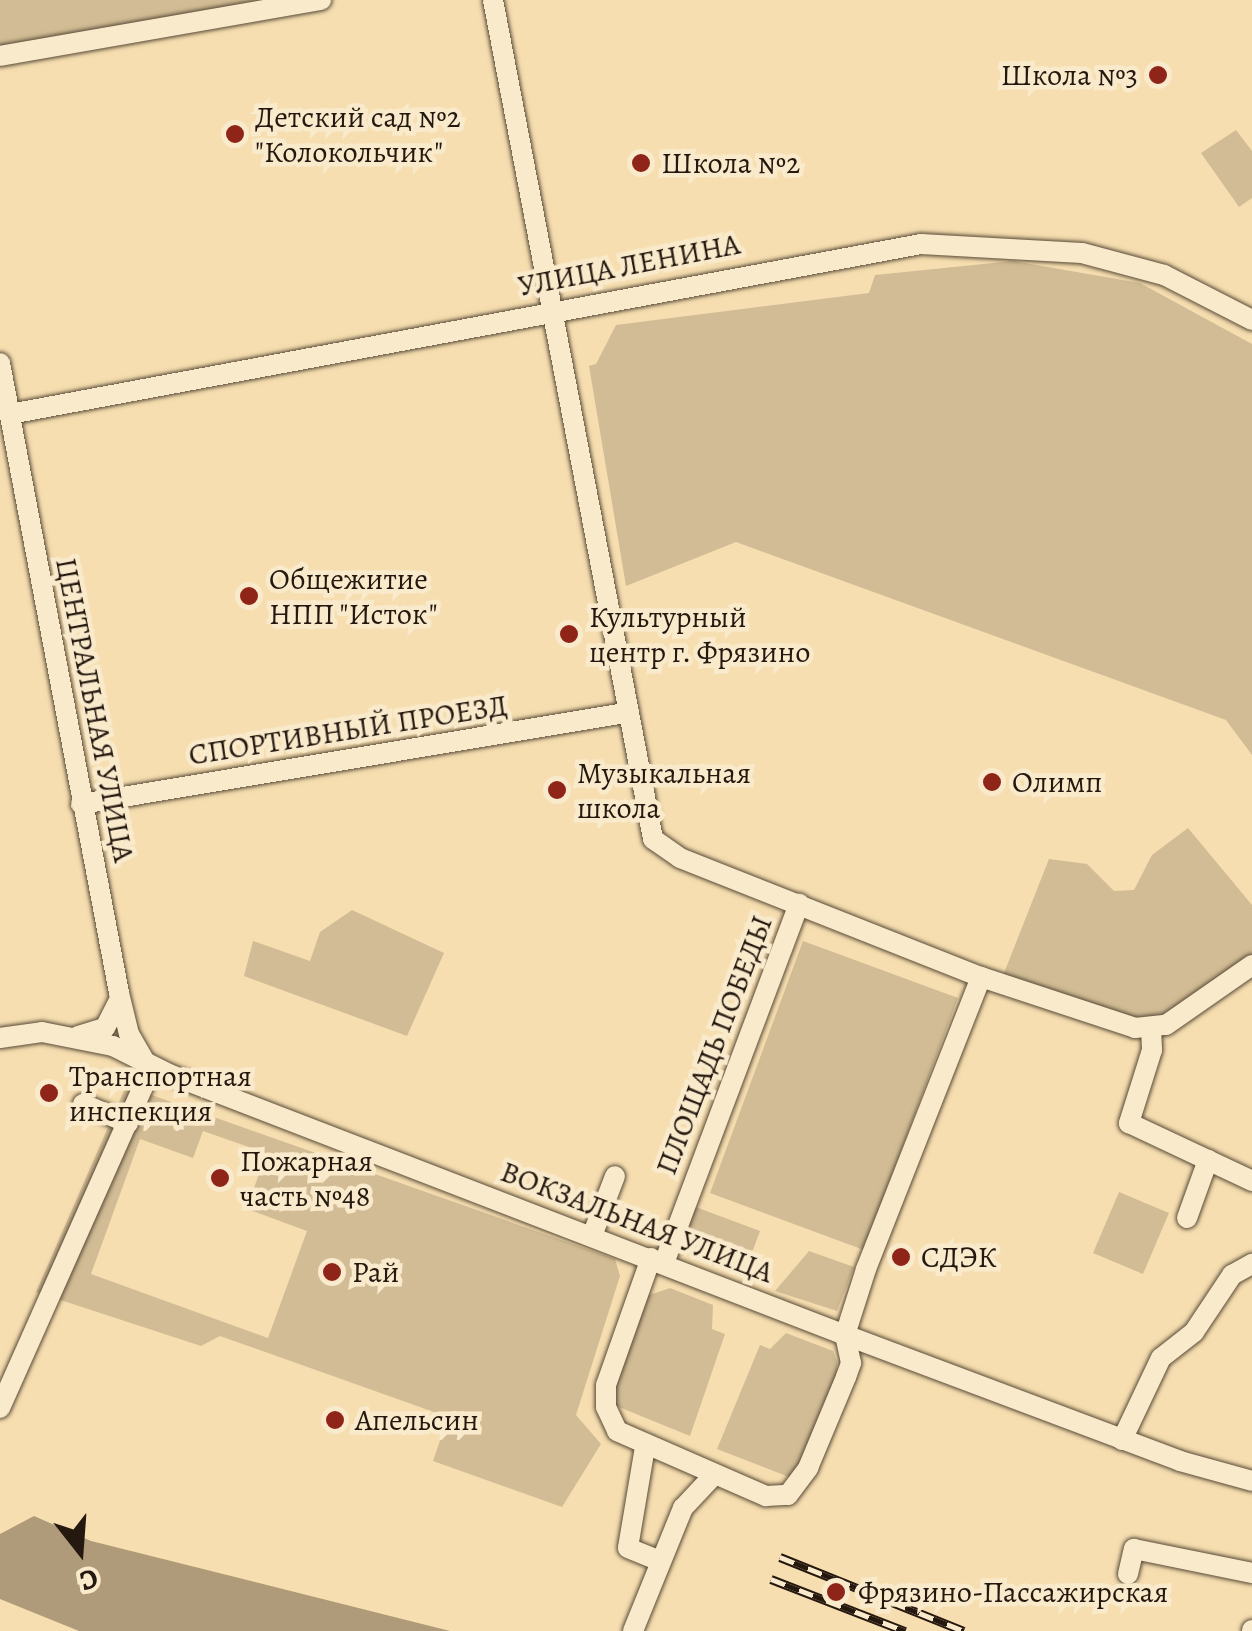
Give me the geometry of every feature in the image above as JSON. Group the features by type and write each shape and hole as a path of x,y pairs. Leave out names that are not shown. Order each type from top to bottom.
{"street":[{"path":"0,56 321,0"},
{"path":"493,0 625,714 654,839 680,858 981,977 1152,1029 1198,1008 1252,965"},
{"name":"УЛИЦА ЛЕНИНА","path":"10,414 922,244 1082,254 1164,275 1249,313"},
{"name":"ЦЕНТРАЛЬНАЯ УЛИЦА","path":"0,362 10,414 8,448 120,999 128,1034 149,1065"},
{"name":"СПОРТИВНЫЙ ПРОЕЗД","path":"82,804 625,714"},
{"name":"ПЛОЩАДЬ ПОБЕДЫ","path":"645,1447 618,1431 606,1407 606,1385 799,904"},
{"path":"660,1561 628,1548 645,1447 772,1498 796,1488 851,1363 845,1335 981,977"},
{"path":"78,1036 104,1028 120,999"},
{"path":"1152,1029 1152,1050 1129,1124 1252,1181"},
{"name":"ВОКЗАЛЬНАЯ УЛИЦА","path":"0,1038 78,1036 1122,1440 1252,1481"},
{"path":"0,1408 128,1123 149,1065"},
{"path":"83,1104 128,1123"},
{"path":"1187,1218 1208,1160"},
{"path":"592,1236 615,1176"},
{"path":"1122,1440 1161,1358 1194,1332 1232,1274 1252,1264"},
{"path":"633,1631 684,1508 714,1475"},
{"path":"1128,1574 1134,1549 1252,1573"}],"shaded area":[{"path":"0,0 268,0 0,46"},
{"path":"1236,130 1252,151 1252,198 1239,207 1201,153"},
{"path":"1013,261 1140,283 1252,344 1252,755 1226,720 736,542 626,586 589,366 596,364 616,325 869,293 875,275"},
{"path":"1188,828 1252,905 1252,954 1176,1011 1139,1020 1000,983 1049,859 1087,864 1114,891 1134,890 1152,855"},
{"path":"352,910 444,953 407,1036 244,976 253,941 310,961 320,932"},
{"path":"803,941 958,998 864,1250 710,1193"},
{"path":"126,1086 615,1259 620,1276 576,1415 601,1444 562,1507 433,1461 448,1417 220,1336 201,1346 36,1292","holes":["203,1131 266,1153 247,1209 307,1231 268,1338 91,1274 140,1139 193,1158"]},
{"path":"1119,1192 1169,1213 1143,1274 1093,1253"},
{"path":"693,1206 760,1231 743,1277 692,1256 686,1221"},
{"path":"809,1251 854,1267 837,1311 775,1291"},
{"path":"670,1288 713,1305 712,1329 725,1334 690,1436 614,1405 614,1380 646,1296"},
{"path":"786,1333 833,1351 837,1362 836,1381 794,1479 717,1449 760,1345 770,1349"},
{"path":"34,1516 91,1541 450,1631 79,1631 0,1599 0,1534"}],"railway":[{"path":"780,1557 964,1631"},
{"path":"771,1579 905,1631"}],"place":[{"name":"Школа №3","path":"1158,75"},
{"name":"Детский сад №2 \"Колокольчик\"","path":"235,134"},
{"name":"Школа №2","path":"641,163"},
{"name":"Общежитие НПП \"Исток\"","path":"249,596"},
{"name":"Культурный центр г. Фрязино","path":"569,634"},
{"name":"Олимп","path":"992,782"},
{"name":"Музыкальная школа","path":"557,790"},
{"name":"Транспортная инспекция","path":"49,1093"},
{"name":"Пожарная часть №48","path":"220,1178"},
{"name":"СДЭК","path":"901,1257"},
{"name":"Рай","path":"332,1272"},
{"name":"Апельсин","path":"335,1420"},
{"name":"Фрязино-Пассажирская","path":"836,1592"}]}
